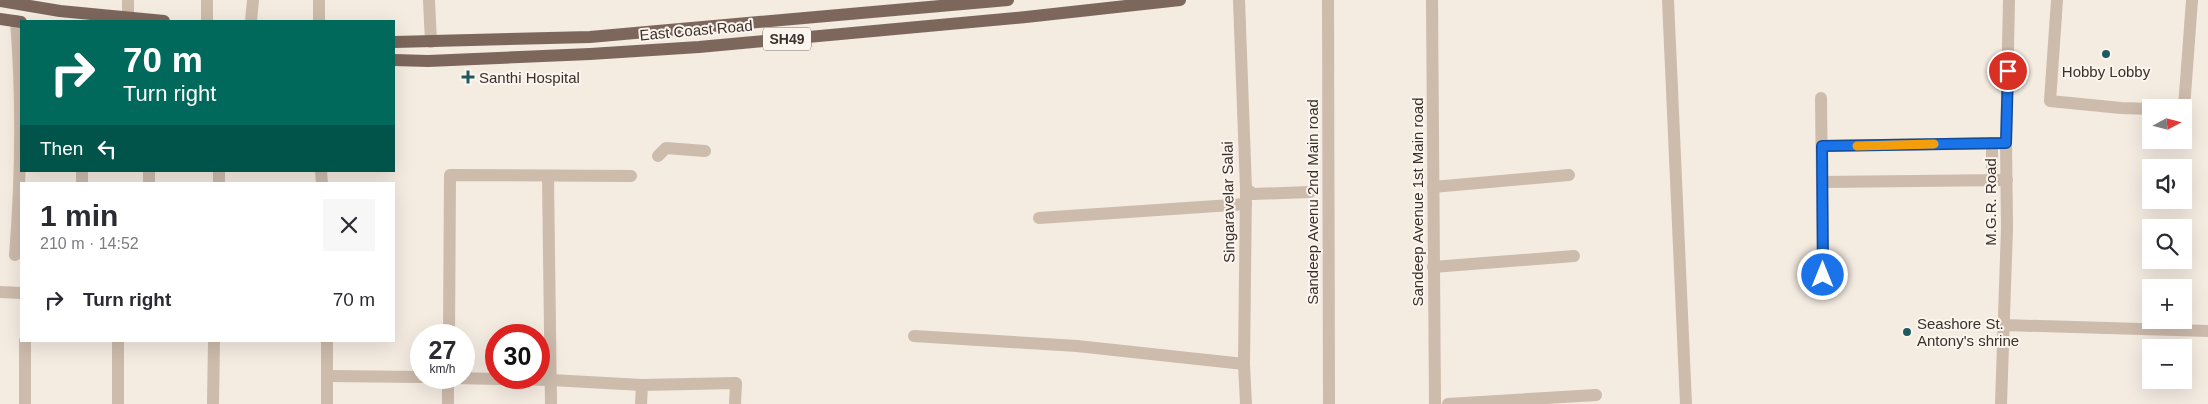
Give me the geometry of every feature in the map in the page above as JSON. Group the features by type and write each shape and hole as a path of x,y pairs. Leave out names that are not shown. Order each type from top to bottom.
{"main road":[{"name":"East Coast Road","path":"395,42 590,37 915,4 1008,0"},
{"name":"East Coast Road","path":"395,60 590,54 699,47 1016,18 1180,0"},
{"path":"0,2 60,12 146,20"},
{"path":"0,19 18,22"}],"street":[{"path":"128,0 129,19"},
{"path":"207,0 207,20"},
{"path":"252,20 253,0"},
{"path":"319,0 319,20"},
{"path":"429,0 431,42"},
{"name":"Singaravelar Salai","path":"1239,0 1246,189 1244,364 1246,404"},
{"name":"Sandeep Avenu 2nd Main road","path":"1328,0 1329,404"},
{"name":"Sandeep Avenue 1st Main road","path":"1432,0 1435,404"},
{"path":"1668,0 1686,404"},
{"name":"M.G.R. Road","path":"2002,404 2007,228 2006,143 2010,0"},
{"path":"2057,0 2050,101 2142,109"},
{"path":"2185,99 2192,0"},
{"path":"15,255 19,214 18,22"},
{"path":"1821,98 1823,275"},
{"path":"1992,143 1992,180"},
{"path":"1822,146 2006,143"},
{"path":"658,156 666,148 706,151"},
{"path":"449,324 450,175 631,176"},
{"path":"1432,187 1569,175"},
{"path":"548,176 551,404"},
{"path":"1822,182 2007,180"},
{"path":"1246,189 1253,194 1310,192"},
{"path":"1039,218 1246,204"},
{"path":"1433,267 1574,256"},
{"path":"0,292 20,293"},
{"path":"2003,325 2208,330"},
{"path":"914,336 1077,346 1244,364"},
{"path":"25,342 25,404"},
{"path":"118,342 118,404"},
{"path":"213,404 214,342"},
{"path":"327,342 327,404"},
{"path":"328,376 410,377"},
{"path":"475,378 642,384 736,383 735,404"},
{"path":"642,384 642,404"},
{"path":"448,389 448,404"},
{"path":"1448,404 1539,401 1596,395"}],"slow traffic":[{"path":"1857,146 1934,144"}],"place":[{"name":"Hobby Lobby","path":"2106,54"},
{"name":"Santhi Hospital","path":"468,77"},
{"name":"Seashore St. Antony's shrine","path":"1907,332"}],"route":[{"path":"1823,275 1822,146 2006,143 2008,71"}]}
